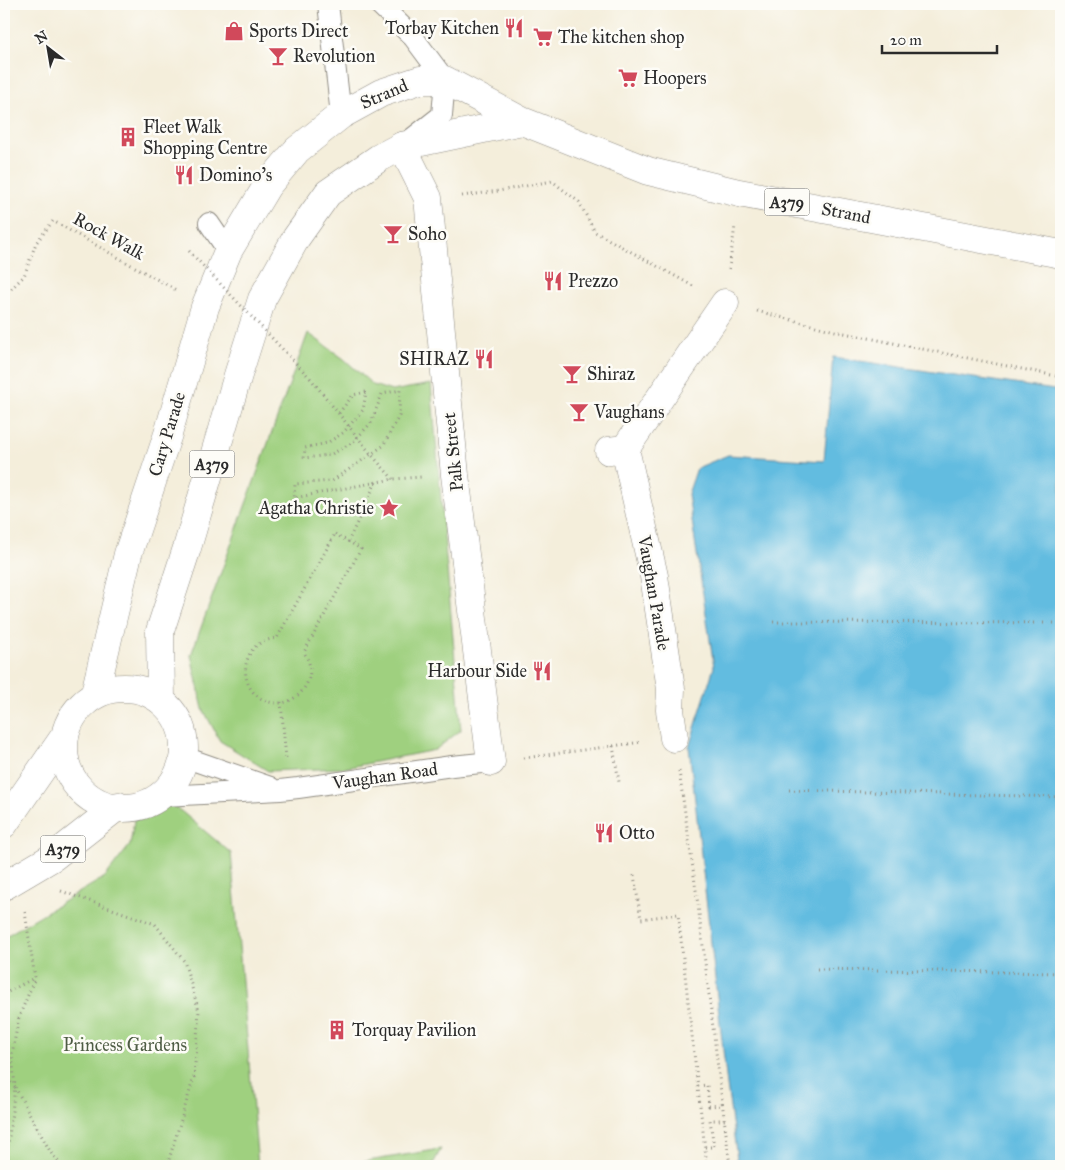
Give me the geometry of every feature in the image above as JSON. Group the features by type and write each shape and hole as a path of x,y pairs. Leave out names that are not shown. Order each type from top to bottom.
{"main road":[{"name":"Strand","path":"267,186 297,150 341,115 381,93 420,80 444,80 522,121 648,171 740,193 1061,254"},
{"name":"A379","path":"161,699 160,631 262,299 296,238 328,193 379,158 402,146 522,121"},
{"name":"Palk Street","path":"402,146 428,198 455,475 491,762"},
{"name":"Cary Parade","path":"96,694 128,554 168,434 205,307 228,251 267,186"},
{"name":"Vaughan Parade","path":"674,738 670,710 671,689 654,576 617,450 726,303"},
{"path":"4,824 62,740 76,709 96,694 119,687 148,692 161,699 181,725 184,757 179,776 163,796 152,803 136,809 94,802 68,775 62,740"},
{"name":"A379","path":"12,881 53,857 118,806"}],"lane":[{"path":"328,4 341,115"},
{"path":"379,4 413,37 444,80 442,115 402,146"},
{"path":"210,223 228,251"},
{"name":"Vaughan Road","path":"184,757 284,790"},
{"name":"Vaughan Road","path":"163,796 284,790 491,762"}],"path":[{"path":"469,195 552,181 579,202 595,232 726,303 839,332 1061,377"},
{"name":"Rock Walk","path":"4,296 24,276 36,243 53,221 205,307"},
{"path":"189,251 310,378 339,413 349,426 358,437 371,454 393,479 294,498 295,484 332,481 371,454 383,446 399,416 400,390 382,394 371,423 358,437 353,442 330,455 304,458 305,448 326,443 349,426 363,410 366,392 353,395 339,413"},
{"path":"348,542 376,482"},
{"path":"335,534 348,542 361,549 304,652 310,671 308,682 295,698 275,703 264,700 255,694 248,685 245,675 245,664 249,653 266,640 278,638 335,534"},
{"path":"773,622 1061,624"},
{"path":"280,702 284,790"},
{"path":"491,762 674,738 697,897 730,1166"},
{"path":"613,746 619,782"},
{"path":"789,790 1061,796"},
{"path":"634,875 641,919 678,914 707,1166"},
{"path":"4,1158 7,1154 14,1087 12,1054 19,1017 35,978 12,881"},
{"path":"12,881 155,924 184,961 199,1011 194,1077 167,1166"},
{"path":"817,969 1061,973"},
{"path":"4,994 35,978"},
{"path":"4,1074 14,1087 51,1153 62,1166"},
{"path":"698,1086 707,1085 709,1106 723,1105"},
{"path":"705,1147 714,1147 710,1120 725,1120"}],"green space":[{"path":"308,333 344,359 373,385 392,391 431,384 461,730 435,750 345,768 268,771 220,741 203,709 191,655"},
{"name":"Princess Gardens","path":"163,796 231,853 258,1166 4,1166 4,937 105,877 130,845 136,809 152,803"},
{"path":"441,1149 433,1166 337,1166"}],"water":[{"path":"833,357 1061,391 1061,1166 738,1166 727,1085 689,747 714,667 688,494 697,468 728,455 824,461"}],"place":[{"name":"Torbay Kitchen","path":"514,28"},
{"name":"Sports Direct","path":"234,31"},
{"name":"The kitchen shop","path":"543,37"},
{"name":"Revolution","path":"278,56"},
{"name":"Hoopers","path":"628,78"},
{"name":"Fleet Walk Shopping Centre","path":"128,137"},
{"name":"Domino's","path":"184,175"},
{"name":"Soho","path":"393,234"},
{"name":"Prezzo","path":"553,281"},
{"name":"SHIRAZ","path":"484,359"},
{"name":"Shiraz","path":"572,374"},
{"name":"Vaughans","path":"579,412"},
{"name":"Agatha Christie","path":"389,508"},
{"name":"Harbour Side","path":"542,671"},
{"name":"Otto","path":"604,833"},
{"name":"Torquay Pavilion","path":"337,1030"}]}
